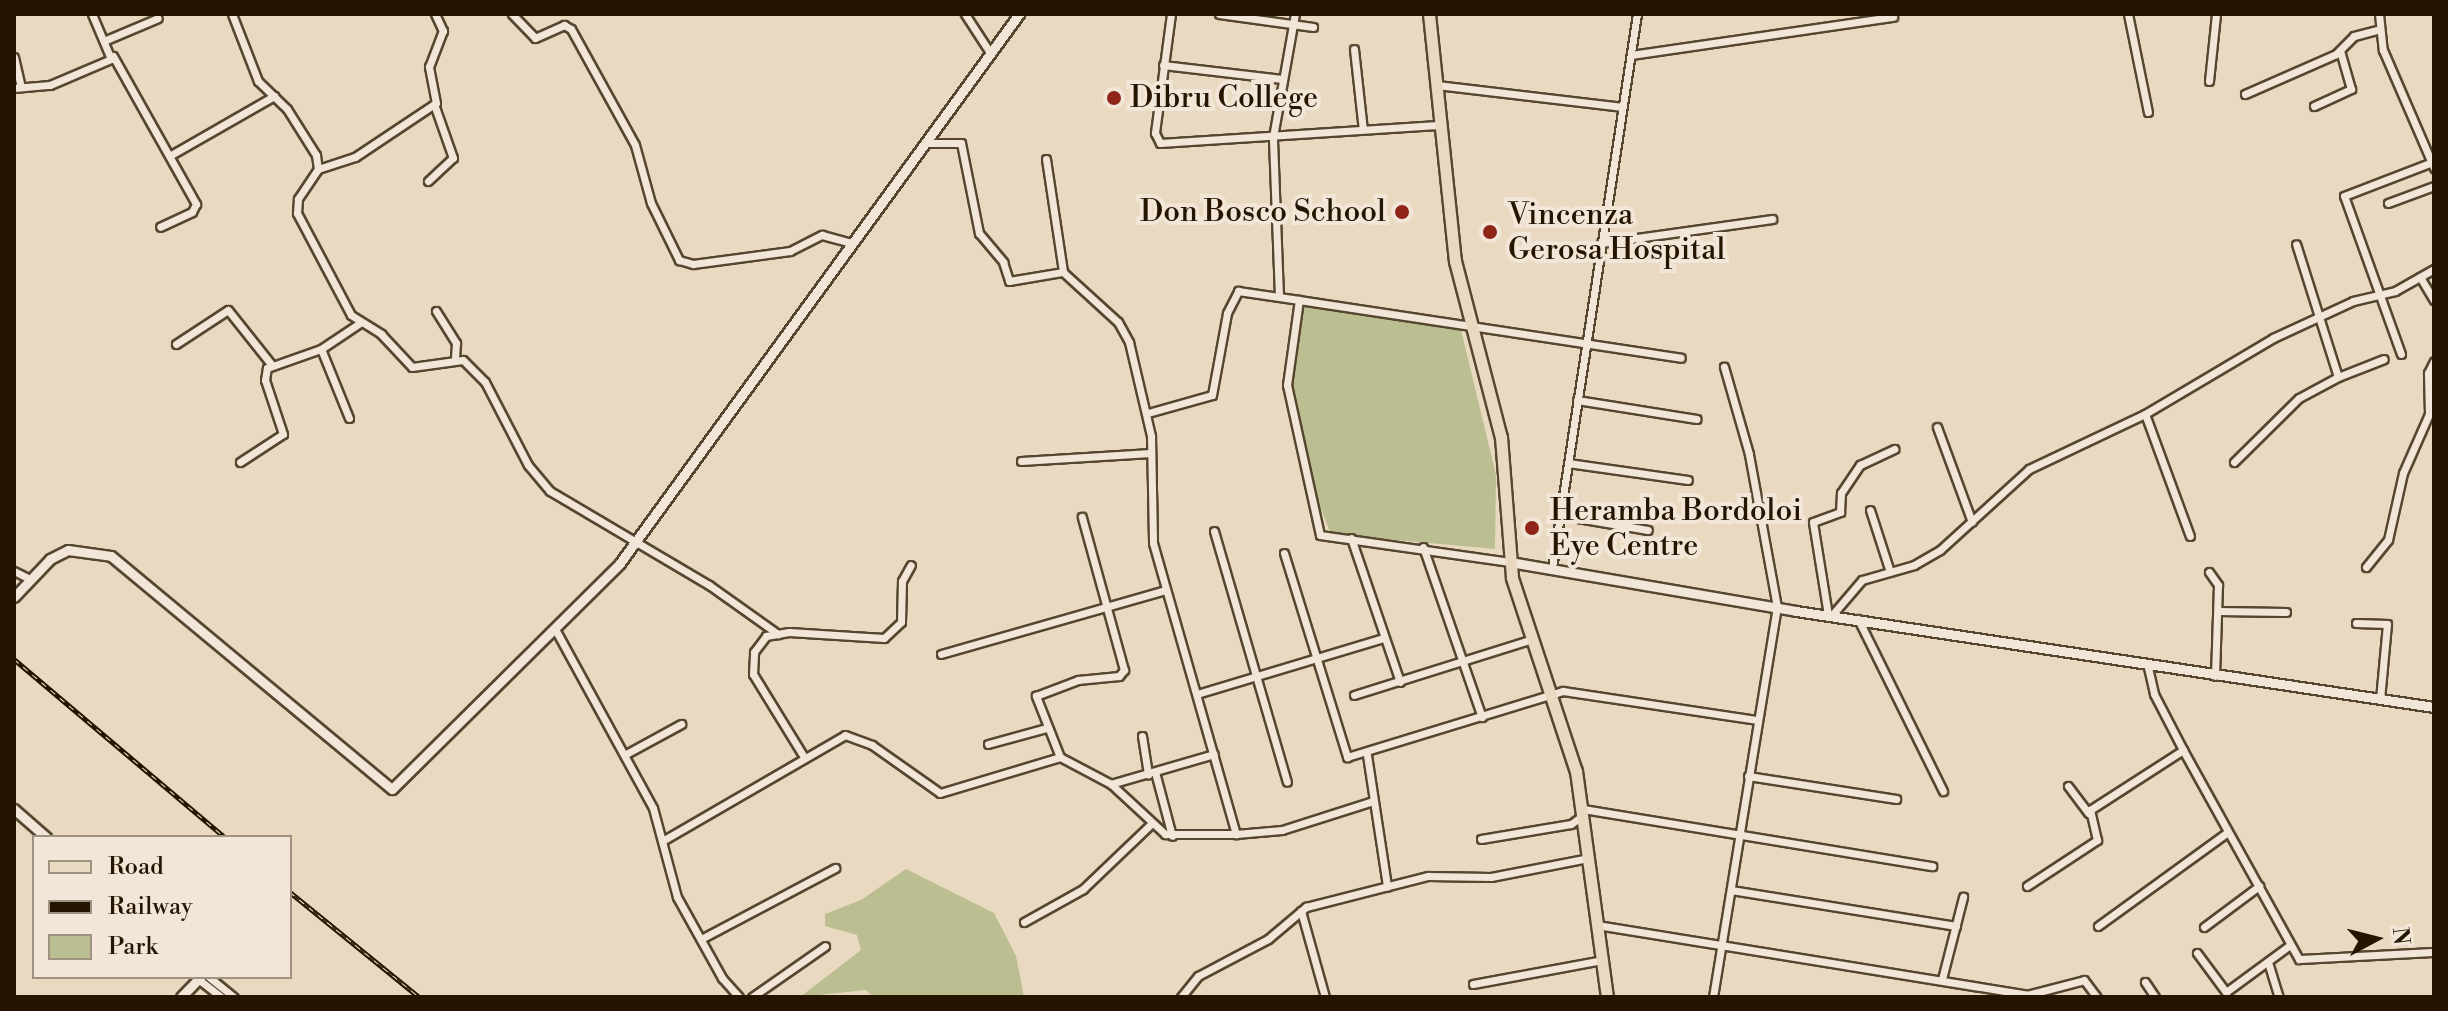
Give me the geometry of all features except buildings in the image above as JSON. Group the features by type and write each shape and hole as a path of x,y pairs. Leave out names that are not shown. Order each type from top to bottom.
{"main road":[{"path":"1429,14 1455,261 1470,326 1487,373 1504,457 1510,562 1553,693 1583,812 1607,997"}],"street":[{"path":"92,14 196,204 192,212 160,227"},
{"path":"232,14 247,60 258,81 274,96 316,155 318,169"},
{"path":"435,14 443,31 429,67 438,94 434,104 355,157 318,169 298,199 297,213 338,293 360,323 381,334 412,367 455,358"},
{"path":"512,14 535,38 564,25 571,29 635,145 651,203 679,260 693,264 790,251 822,235 852,243"},
{"path":"965,14 989,51"},
{"path":"14,597 50,559 68,550 111,556 392,789 555,629 637,541 989,51 1019,14"},
{"path":"1171,14 1155,133 1160,143 1441,125"},
{"path":"1219,14 1313,27"},
{"path":"1279,296 1273,137 1295,14"},
{"path":"1552,568 1637,14"},
{"path":"2128,14 2148,112"},
{"path":"2209,81 2216,14"},
{"path":"2379,14 2383,50 2433,165 2344,196 2377,295 2401,354"},
{"path":"1631,55 1893,17"},
{"path":"106,40 158,18"},
{"path":"2245,94 2340,51 2354,36 2380,29"},
{"path":"1354,49 1363,130"},
{"path":"2314,106 2349,93 2340,51"},
{"path":"14,57 18,88 50,85 113,56"},
{"path":"1163,65 1282,79"},
{"path":"1436,85 1622,107"},
{"path":"171,155 274,96"},
{"path":"428,181 453,158 434,104"},
{"path":"925,143 961,143 979,233 1003,262 1009,281 1063,272"},
{"path":"1046,159 1063,272 1124,330 1148,413 1150,523 1165,590 1236,834"},
{"path":"2388,203 2434,186"},
{"path":"1601,243 1772,219"},
{"path":"2296,244 2338,377"},
{"path":"1830,615 1862,580 1924,560 1972,522 2029,469 2145,414 2318,315 2377,295 2434,269"},
{"path":"2420,277 2434,300"},
{"path":"1148,413 1212,395 1227,313 1238,291 1470,326 1587,340 1681,358"},
{"path":"1299,300 1287,372 1289,400 1320,535 1423,547 1777,607 2434,707"},
{"path":"176,344 228,310 271,364"},
{"path":"436,311 456,343 455,358"},
{"path":"271,364 321,349 360,323"},
{"path":"321,349 349,418"},
{"path":"455,358 485,382 543,485 637,541 778,634"},
{"path":"2234,462 2299,398 2338,377 2384,359"},
{"path":"2366,567 2388,540 2403,473 2429,414 2428,373 2434,361"},
{"path":"240,462 283,434 265,380 271,364"},
{"path":"1713,997 1777,607 1749,454 1724,367"},
{"path":"1577,400 1697,419"},
{"path":"2145,414 2190,536"},
{"path":"1937,427 1972,522"},
{"path":"1830,615 1813,522 1840,512 1841,493 1860,465 1895,449"},
{"path":"1021,461 1151,453"},
{"path":"1568,463 1688,480"},
{"path":"1870,510 1890,572"},
{"path":"1560,515 1648,530"},
{"path":"1082,517 1123,674 1078,680 1036,696 1046,728 1060,757 1111,784 1150,825 1172,836 1282,830 1373,801"},
{"path":"1214,531 1287,782"},
{"path":"1351,538 1400,682"},
{"path":"1423,547 1482,717"},
{"path":"1284,553 1347,757 1367,755 1553,693 1575,691 1758,720"},
{"path":"804,757 753,674 754,652 766,636 778,634 884,638 901,622 902,581 911,565"},
{"path":"14,571 30,579"},
{"path":"2209,572 2218,585 2215,676"},
{"path":"941,654 1165,590"},
{"path":"2218,611 2286,612"},
{"path":"1858,619 1943,791"},
{"path":"2356,623 2387,624 2380,700"},
{"path":"555,629 626,754 664,840 673,887 722,978 739,997"},
{"path":"1197,694 1314,655 1384,638"},
{"path":"1354,695 1533,639"},
{"path":"2147,663 2154,694 2183,750 2290,945 2305,963 2434,952"},
{"path":"626,754 681,724"},
{"path":"988,744 1046,728"},
{"path":"664,840 845,735 859,737 940,793 1060,757"},
{"path":"1142,736 1172,836"},
{"path":"2088,813 2183,750"},
{"path":"1111,784 1214,754"},
{"path":"1367,755 1373,801 1380,822 1387,886"},
{"path":"1748,776 1896,799"},
{"path":"2027,886 2097,840 2088,813 2068,786"},
{"path":"14,809 44,835"},
{"path":"1481,839 1571,824 1583,812 1741,833 1932,866"},
{"path":"1024,922 1083,889 1150,825"},
{"path":"2098,926 2228,832"},
{"path":"1181,997 1198,976 1268,939 1301,911 1428,876 1491,877 1589,858"},
{"path":"701,939 835,868"},
{"path":"2204,927 2259,886"},
{"path":"1731,890 1956,926"},
{"path":"1942,979 1963,897"},
{"path":"1301,911 1325,997"},
{"path":"1597,925 2027,995 2079,979 2097,997"},
{"path":"2197,953 2223,992 2290,945"},
{"path":"752,997 825,946"},
{"path":"1473,984 1602,960"},
{"path":"2268,962 2279,997"},
{"path":"181,997 198,979"},
{"path":"200,979 221,997"},
{"path":"212,979 234,997"},
{"path":"2145,982 2155,997"}],"green space":[{"path":"1305,300 1461,330 1496,475 1495,549 1331,534 1316,497 1289,380"},
{"path":"906,869 994,913 1016,956 1024,997 873,997 866,990 800,997 861,950 857,935 825,926 825,914 861,900"}],"railway":[{"path":"14,659 223,835"},
{"path":"292,894 419,997"}],"place":[{"name":"Dibru College","path":"1114,98"},
{"name":"Don Bosco School","path":"1402,212"},
{"name":"Vincenza Gerosa Hospital","path":"1490,232"},
{"name":"Heramba Bordoloi Eye Centre","path":"1532,528"}]}
